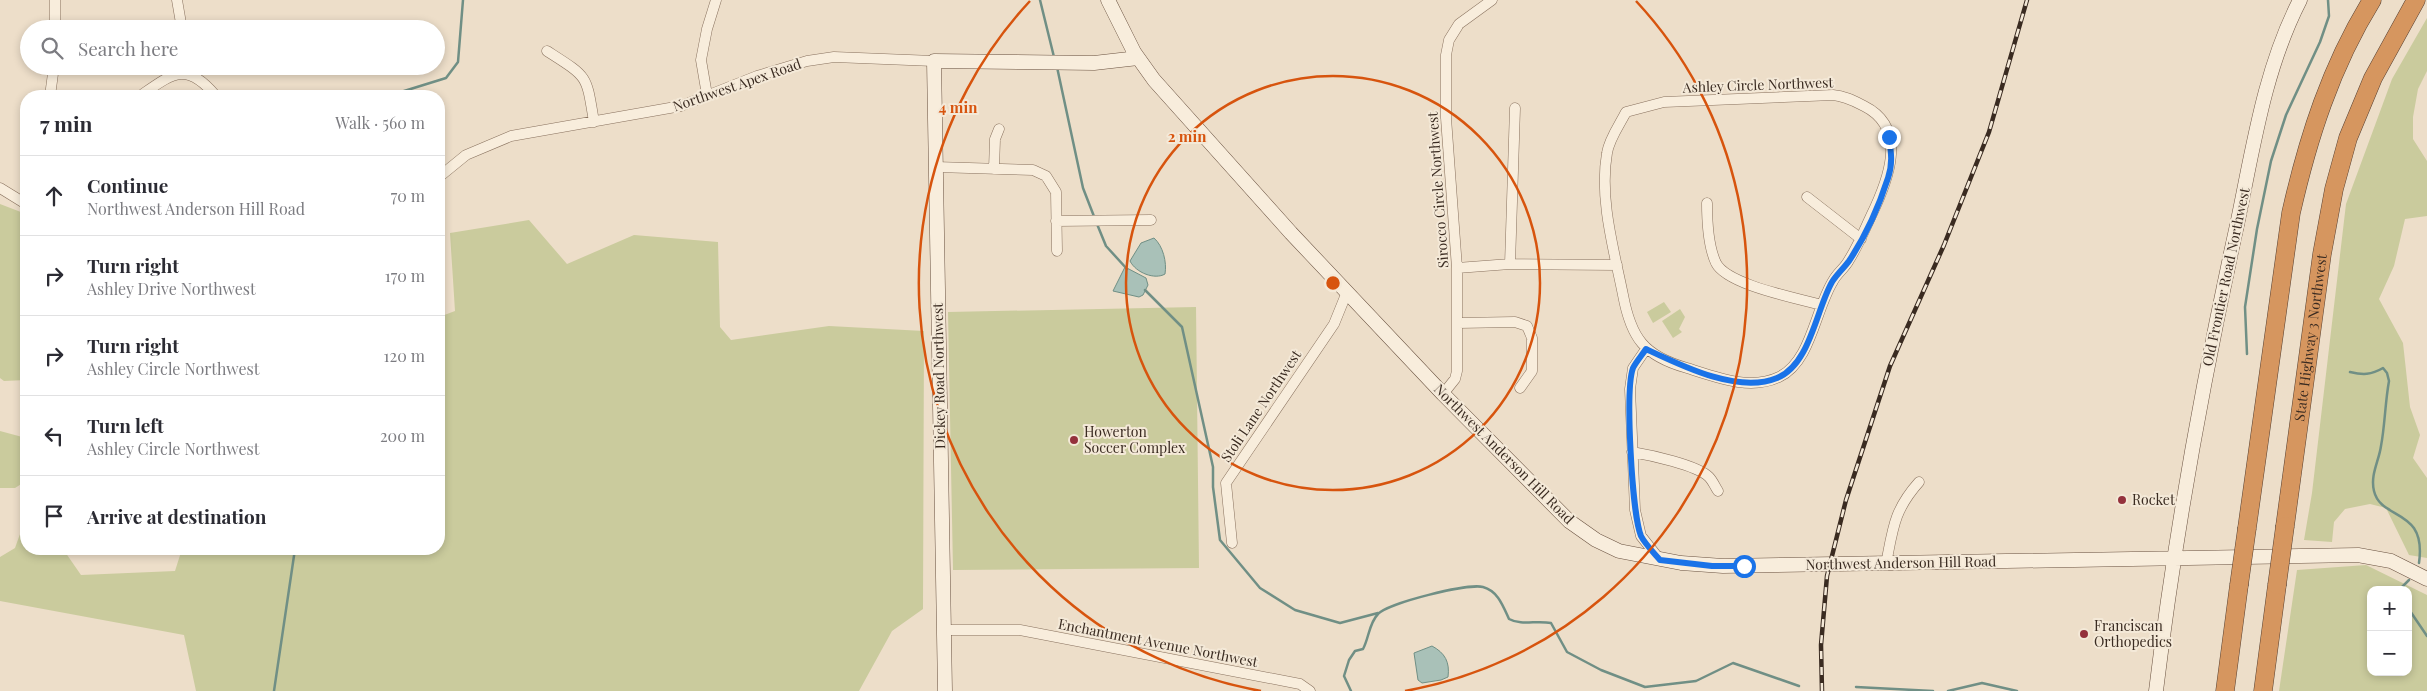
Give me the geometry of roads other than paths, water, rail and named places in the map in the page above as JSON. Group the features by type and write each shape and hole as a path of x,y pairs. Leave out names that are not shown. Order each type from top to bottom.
{"highway":[{"path":"2225,691 2291,213 2306,148 2327,87 2348,42 2372,0"},
{"name":"State Highway 3 Northwest","path":"2263,691 2322,254 2334,189 2348,138 2373,78 2416,0"}],"main road":[{"name":"Northwest Anderson Hill Road","path":"1108,0 1138,58 1154,80 1291,233 1443,394 1578,528 1612,548 1660,560 1712,566 2358,555 2391,561 2427,579"},
{"name":"Old Frontier Road Northwest","path":"2156,691 2173,559 2189,459 2214,329 2266,89 2283,37 2300,0"},
{"name":"Northwest Apex Road","path":"934,61 1094,63 1138,58"},
{"name":"Dickey Road Northwest","path":"934,61 945,691"}],"street":[{"path":"55,0 55,20"},
{"path":"177,0 180,20"},
{"path":"708,95 701,60 707,29 716,0"},
{"name":"Sirocco Circle Northwest","path":"1443,394 1455,379 1457,371 1458,323 1458,268 1446,118 1446,55 1449,40 1459,24 1492,0"},
{"path":"547,51 583,76 588,86 594,122"},
{"name":"Northwest Apex Road","path":"445,172 466,155 511,136 681,106 757,76 807,61 834,58 934,61"},
{"path":"51,90 53,75"},
{"path":"148,90 158,82 175,75"},
{"path":"195,75 211,90"},
{"name":"Ashley Circle Northwest","path":"1833,94 1843,95 1868,108 1877,114 1884,124 1889,137 1891,164 1881,194 1849,261 1833,280 1799,359 1789,372 1764,383 1744,383 1684,367 1646,349 1632,332 1625,309 1617,265 1608,215 1607,151 1626,112 1664,102 1833,94"},
{"path":"1510,264 1515,108"},
{"path":"994,169 995,139 999,129"},
{"path":"936,167 1033,170 1046,176 1056,192 1058,251"},
{"path":"0,188 20,200"},
{"path":"1807,197 1860,239"},
{"path":"1707,203 1712,250 1717,264 1726,275 1740,282 1821,305"},
{"path":"1056,221 1151,220"},
{"path":"1458,268 1510,264 1617,265"},
{"name":"Stoli Lane Northwest","path":"1232,543 1226,483 1334,324 1347,292"},
{"path":"1458,323 1515,322 1527,326 1532,338 1532,371 1520,388"},
{"path":"1646,349 1633,368 1630,389 1635,510 1641,536 1660,560"},
{"path":"1632,452 1657,456 1694,470 1709,477 1718,491"},
{"path":"1886,564 1892,528 1902,502 1919,482"},
{"name":"Enchantment Avenue Northwest","path":"943,630 1020,630 1300,684 1310,691"}],"waterway":[{"path":"407,90 446,78 458,62 463,0"},
{"path":"1040,0 1054,57"},
{"path":"2247,354 2245,307 2257,229 2271,161 2286,115 2320,42 2329,16 2328,0"},
{"path":"1057,67 1083,188 1095,219"},
{"path":"1097,224 1106,246 1127,269"},
{"path":"1145,290 1182,327 1213,467 1213,487 1220,540 1260,588 1295,610 1340,623 1378,613"},
{"path":"2350,372 2367,374 2383,368 2387,373 2389,381 2380,452 2373,479 2374,491 2378,500 2385,507 2402,517 2416,532 2420,545 2419,563"},
{"path":"274,691 294,555"},
{"path":"2403,586 2409,580"},
{"path":"1351,691 1344,676 1349,660 1355,651 1363,649 1378,614 1412,600 1446,591 1475,587 1483,587 1493,592 1505,609 1509,619 1524,623 1551,623 1567,652 1601,670 1645,687 1696,681 1733,663 1799,686"},
{"path":"2412,614 2427,636"},
{"path":"1948,691 1982,683 2017,691"},
{"path":"1856,687 1933,691"}],"railway":[{"path":"1822,691 1821,645 1827,576 1846,500 1890,366 1944,245 1989,132 2027,0"}],"place":[{"name":"Howerton Soccer Complex","path":"1074,440"},
{"name":"Rocket","path":"2122,500"},
{"name":"Franciscan Orthopedics","path":"2084,634"}]}
